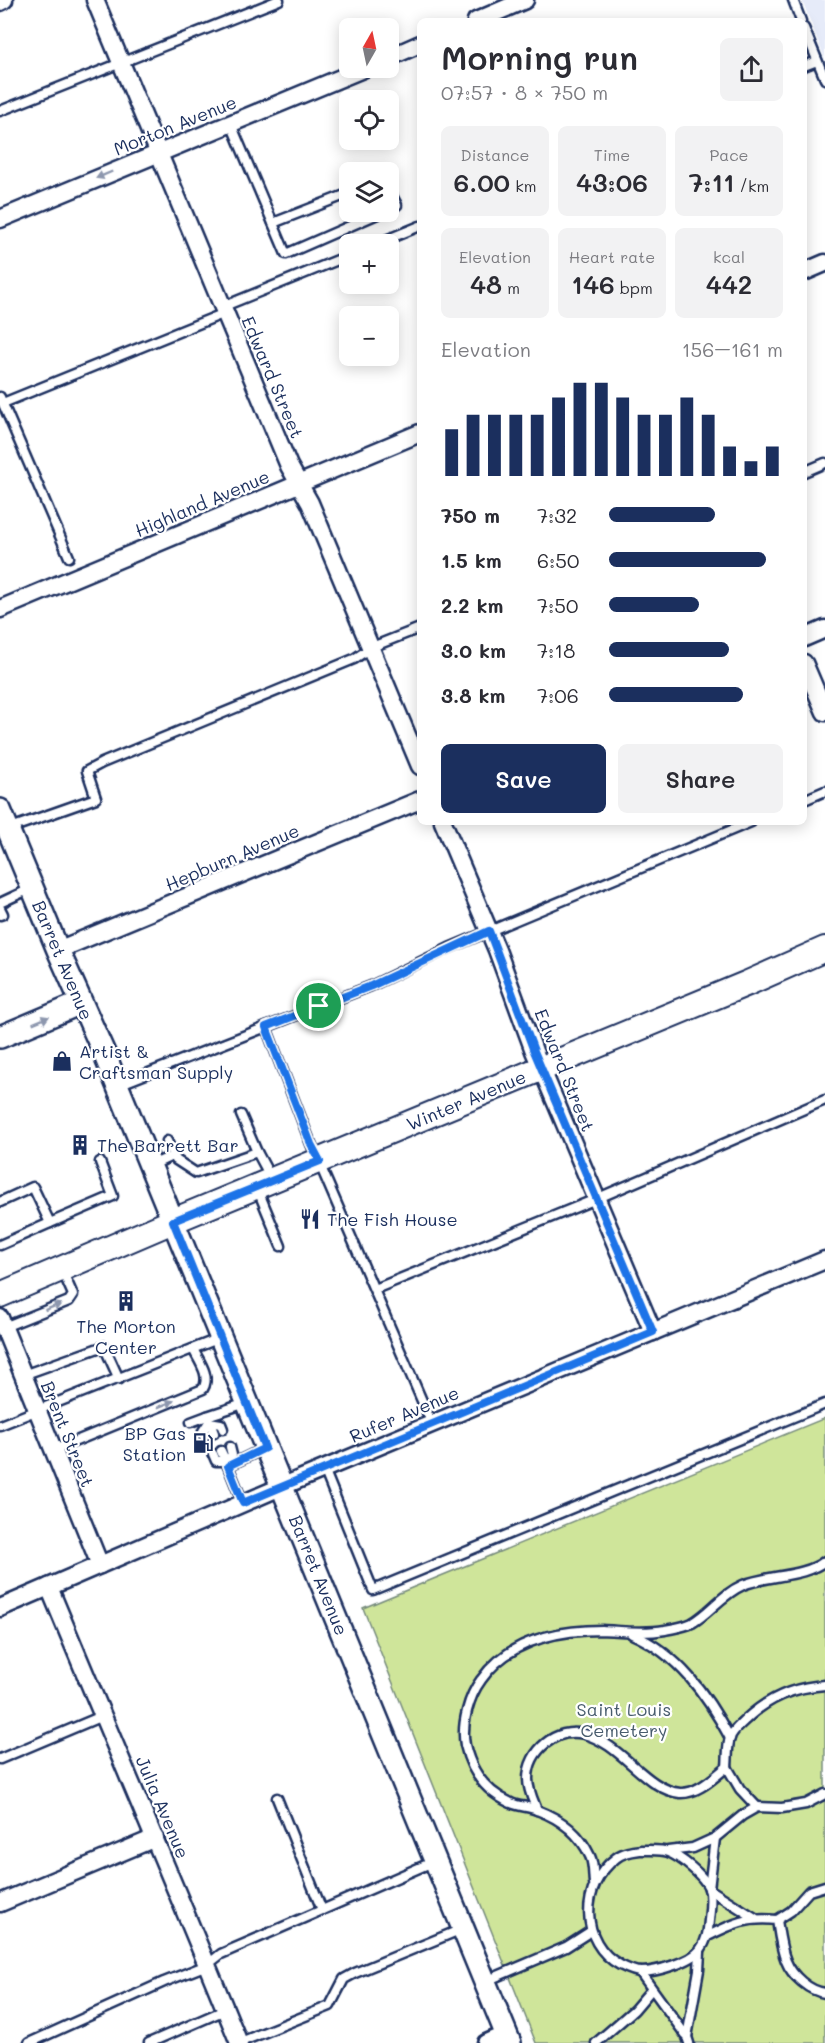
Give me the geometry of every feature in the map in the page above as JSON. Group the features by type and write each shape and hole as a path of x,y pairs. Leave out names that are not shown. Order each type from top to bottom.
{"main road":[{"name":"Winter Avenue","path":"0,1295 173,1221 748,984 825,949"}],"street":[{"name":"Edward Street","path":"95,0 289,466 310,503 417,759"},
{"path":"483,18 525,0"},
{"path":"399,53 417,45"},
{"name":"Morton Avenue","path":"0,219 341,78"},
{"path":"807,271 825,263"},
{"name":"Highland Avenue","path":"0,609 417,434"},
{"path":"807,637 825,629"},
{"path":"807,670 825,712"},
{"name":"Hepburn Avenue","path":"58,951 417,801"},
{"name":"Barret Avenue","path":"4,820 117,1086 246,1403 283,1486 508,2039"},
{"name":"Edward Street","path":"444,825 489,931 542,1068 653,1332"},
{"path":"0,1036 81,1003"},
{"name":"Rufer Avenue","path":"0,1608 324,1468 825,1260"},
{"name":"Brent Street","path":"2,1322 100,1565"},
{"name":"Julia Avenue","path":"49,1587 155,1838 238,2043"},
{"path":"0,1903 155,1838"},
{"path":"486,2043 508,2039"}],"lane":[{"path":"0,111 279,0"},
{"path":"793,0 800,18"},
{"path":"807,35 825,79"},
{"path":"807,65 818,61"},
{"path":"231,124 286,254 359,222"},
{"path":"273,223 339,197"},
{"path":"399,235 417,227"},
{"path":"69,557 1,400 224,310 339,260"},
{"path":"807,471 825,463"},
{"path":"4,820 96,798 87,771 102,763 354,659 372,647 417,629"},
{"path":"807,799 825,791"},
{"path":"117,1086 371,986 489,931 744,825"},
{"path":"0,903 33,888"},
{"path":"0,908 3,914 0,915"},
{"path":"266,1027 311,1144 432,1424"},
{"path":"375,1289 596,1199 825,1100"},
{"path":"241,1115 257,1152 281,1246"},
{"path":"167,1141 176,1160 196,1173 257,1152"},
{"path":"149,1166 174,1155"},
{"path":"0,1245 113,1196 100,1162"},
{"path":"0,1202 33,1187 50,1224"},
{"path":"2,1322 69,1301 73,1295 61,1269"},
{"path":"0,1425 221,1338"},
{"path":"23,1375 104,1346 119,1379"},
{"path":"54,1450 203,1389 207,1383 205,1373 193,1349"},
{"path":"191,1422 208,1419 246,1403"},
{"path":"324,1468 373,1590 825,1404"},
{"path":"208,1419 221,1424 223,1429"},
{"path":"208,1419 214,1433"},
{"path":"204,1436 202,1431 208,1419"},
{"path":"227,1464 232,1455 230,1447"},
{"path":"217,1453 216,1461 227,1464 265,1448"},
{"path":"227,1464 243,1503"},
{"path":"700,1952 678,1964 659,1970 640,1972 626,1968 605,1955 591,1931 588,1914 594,1883 591,1858 572,1828 537,1810 512,1803 486,1787 471,1766 465,1742 466,1714 475,1688 488,1670 502,1657 532,1639 564,1633 602,1630 631,1633 682,1627 697,1619 718,1600 742,1586 760,1579 815,1568 825,1561"},
{"path":"631,1633 648,1641 669,1656 688,1675 720,1719 730,1738"},
{"path":"757,1808 740,1789 727,1767 730,1738 737,1728 768,1701 808,1686 825,1685"},
{"path":"0,1759 102,1716"},
{"path":"537,1810 529,1790 528,1777 534,1755 547,1740 564,1733 583,1734 615,1749 656,1784 682,1793 693,1791 727,1767"},
{"path":"594,1883 604,1868 617,1857 641,1850 667,1851 693,1848 716,1838 742,1815 757,1808 782,1808 806,1804 825,1794"},
{"path":"277,1798 322,1910"},
{"path":"688,2040 700,1952 708,1936 709,1889 716,1838"},
{"path":"667,1851 689,1866 709,1889 754,1918"},
{"path":"29,2043 207,1965 221,1954 435,1861"},
{"path":"708,1936 730,1925 754,1918 777,1920 791,1911 809,1891 824,1886"},
{"path":"777,1920 786,1961 792,1972 810,1987 825,1994"},
{"path":"238,2043 330,2006 344,1979 355,1973 463,1929"},
{"path":"485,1981 566,1947 591,1931"},
{"path":"640,1972 688,2040"},
{"path":"596,2043 634,2010 651,1990"},
{"path":"149,2043 225,2010"}],"shaded area":[{"path":"802,0 825,0 825,59"}],"green space":[{"name":"Saint Louis Cemetery","path":"825,1418 825,2043 536,2043 363,1608"}],"place":[{"name":"Artist & Craftsman Supply","path":"62,1061"},
{"name":"The Barrett Bar","path":"80,1145"},
{"name":"The Fish House","path":"310,1219"},
{"name":"The Morton Center","path":"126,1301"},
{"name":"BP Gas Station","path":"203,1443"}],"route":[{"path":"489,931 534,1051 653,1332 243,1503 228,1466 265,1448 173,1221 320,1161 311,1144 266,1027 319,1006 371,986 489,931"}]}
